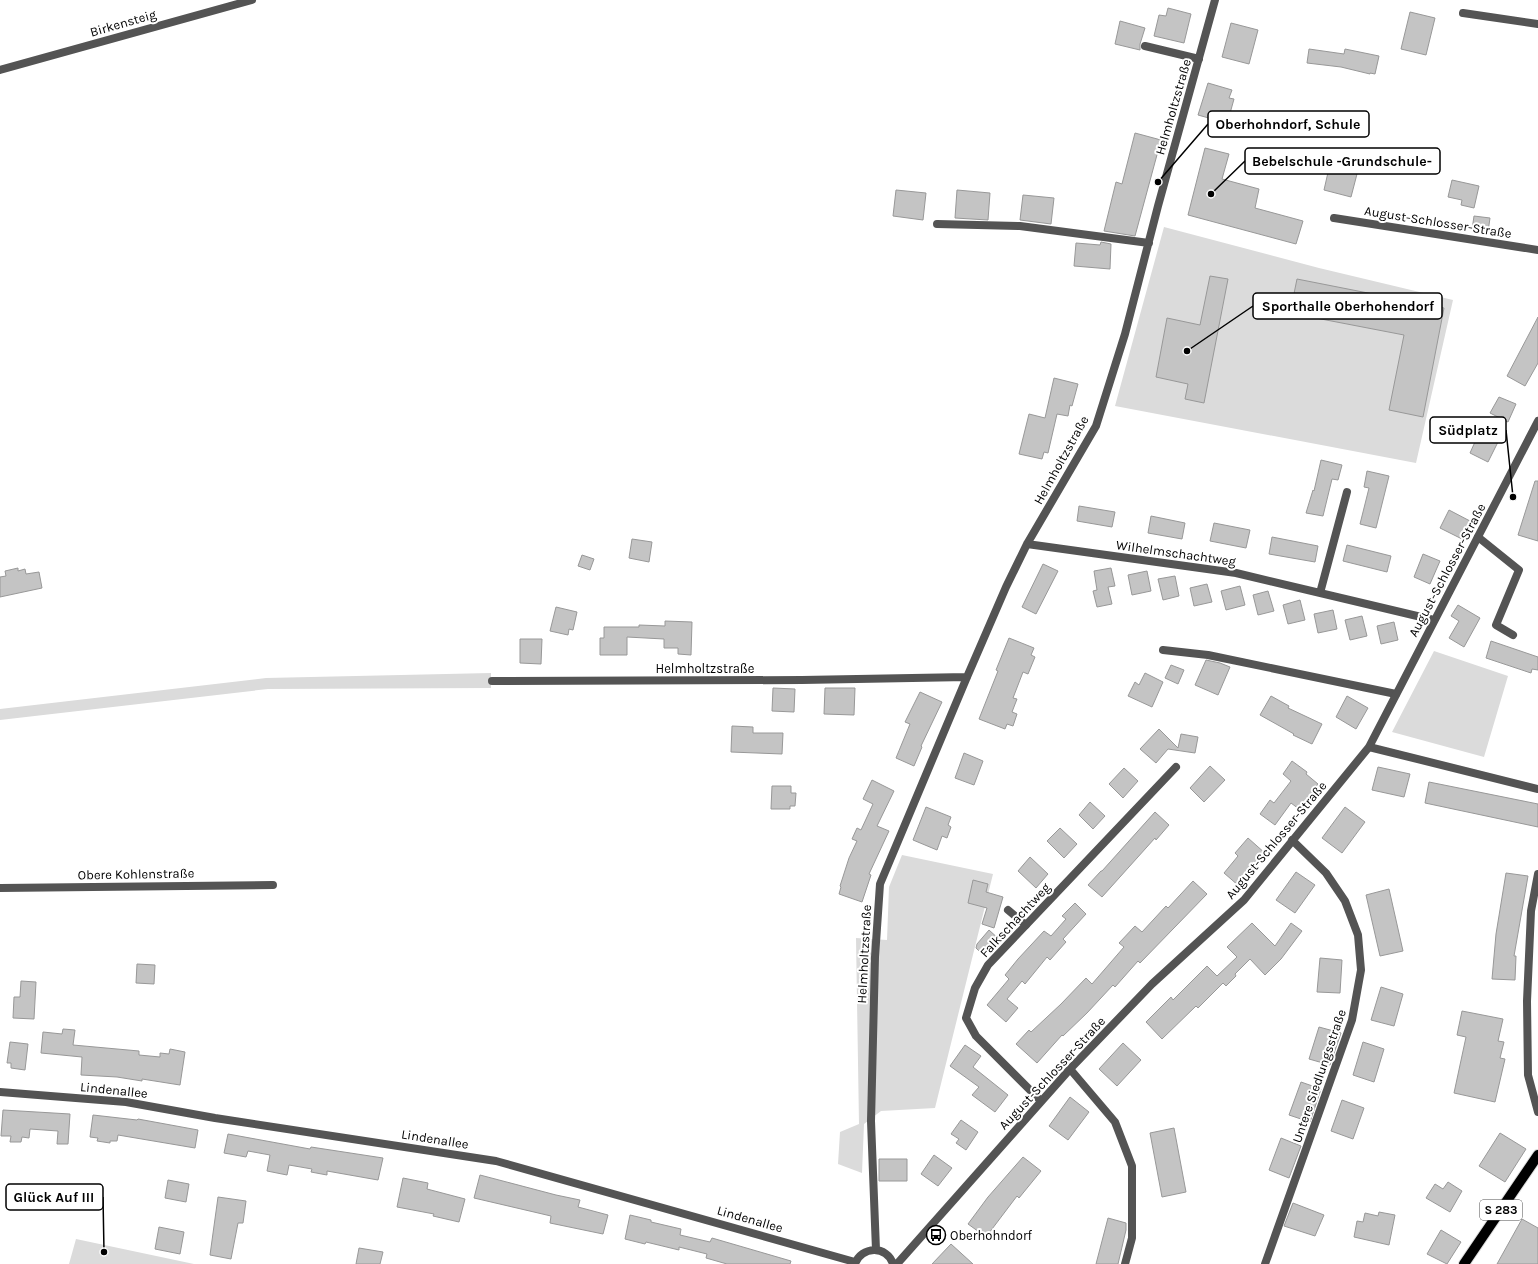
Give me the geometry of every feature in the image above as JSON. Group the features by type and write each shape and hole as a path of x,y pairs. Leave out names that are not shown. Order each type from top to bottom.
{"main road":[{"name":"S 283","path":"1464,1264 1538,1155"}],"street":[{"name":"Birkensteig","path":"0,70 252,0"},
{"name":"Helmholtzstraße","path":"876,1250 871,1121 874,957 880,884 966,677 1006,587 1027,544 1096,426 1125,334 1215,0"},
{"path":"1463,13 1538,24"},
{"path":"1146,46 1199,59"},
{"name":"August-Schlosser-Straße","path":"1334,218 1538,250"},
{"path":"937,224 1020,226 1149,243"},
{"name":"August-Schlosser-Straße","path":"897,1264 1070,1069 1152,984 1244,900 1369,748 1538,421"},
{"path":"1320,593 1347,492"},
{"path":"1478,537 1519,570 1496,625 1513,635"},
{"name":"Wilhelmschachtweg","path":"1027,544 1236,574 1434,620"},
{"path":"1163,650 1208,655 1396,694"},
{"name":"Helmholtzstraße","path":"492,681 794,680 966,677"},
{"path":"1369,748 1538,789"},
{"name":"Falkschachtweg","path":"1041,1101 976,1036 966,1018 975,988 988,965 1176,767"},
{"name":"Untere Siedlungsstraße","path":"1265,1264 1352,1020 1361,970 1358,935 1345,901 1326,873 1292,840"},
{"path":"1538,874 1531,911 1527,1002 1528,1075 1538,1112"},
{"name":"Obere Kohlenstraße","path":"0,888 273,885"},
{"path":"1008,910 1026,925"},
{"path":"1070,1069 1115,1122 1132,1166 1132,1238 1125,1264"},
{"name":"Lindenallee","path":"0,1092 126,1102 215,1118 496,1161 855,1263"},
{"path":"855,1263 864,1253 876,1250 882,1251 888,1255 893,1264"}],"shaded area":[{"path":"1164,227 1319,268 1453,300 1416,463 1115,406"},
{"path":"1434,651 1508,676 1484,757 1392,732"},
{"path":"491,673 491,688 268,689 0,720 0,709 266,678"},
{"path":"902,855 993,874 935,1108 881,1111 864,1124 862,1173 838,1164 840,1132 859,1124 856,938 887,940 889,887"},
{"path":"76,1239 194,1264 69,1264"}],"building":[{"path":"1168,8 1191,14 1184,43 1154,36 1159,15 1166,16"},
{"path":"1410,12 1435,18 1426,55 1401,49"},
{"path":"1120,21 1145,28 1140,44 1140,50 1115,44"},
{"path":"1231,23 1258,30 1249,64 1222,57"},
{"path":"1309,49 1344,54 1345,49 1379,56 1375,74 1341,67 1307,63"},
{"path":"1208,83 1232,90 1229,98 1234,99 1229,117 1225,116 1223,122 1198,115"},
{"path":"1135,133 1161,140 1135,236 1104,231 1116,182 1122,184"},
{"path":"1205,148 1229,154 1222,179 1259,189 1255,208 1303,221 1296,244 1188,215"},
{"path":"1329,168 1357,174 1351,197 1324,190"},
{"path":"1452,180 1479,186 1474,208 1461,205 1462,200 1448,197"},
{"path":"896,190 926,193 923,220 893,216"},
{"path":"957,190 990,193 988,220 955,218"},
{"path":"1023,195 1054,198 1051,224 1020,220"},
{"path":"1474,216 1490,218 1488,232 1472,230"},
{"path":"1101,242 1111,244 1110,269 1074,266 1076,243 1100,245"},
{"path":"1210,276 1228,279 1204,403 1185,399 1188,384 1156,377 1167,318 1200,325"},
{"path":"1297,279 1444,308 1423,417 1389,410 1404,335 1290,313"},
{"path":"1538,317 1538,363 1525,386 1507,376"},
{"path":"1054,378 1078,384 1072,406 1070,405 1068,416 1057,414 1048,453 1044,452 1042,459 1019,454 1029,414 1045,418"},
{"path":"1499,397 1516,404 1508,422 1490,413"},
{"path":"1479,433 1498,442 1488,462 1470,453"},
{"path":"1321,460 1342,465 1338,480 1332,479 1323,516 1306,513 1313,490 1314,491"},
{"path":"1367,471 1389,476 1376,528 1360,524 1369,488 1364,487"},
{"path":"1535,481 1538,481 1538,541 1518,535"},
{"path":"1079,506 1115,512 1112,527 1077,521"},
{"path":"1449,510 1470,521 1462,539 1440,528"},
{"path":"1151,516 1185,523 1182,539 1148,533"},
{"path":"1214,523 1250,530 1246,548 1210,541"},
{"path":"1272,537 1318,546 1315,562 1269,554"},
{"path":"632,539 652,542 649,562 629,558"},
{"path":"1347,545 1391,556 1387,572 1343,561"},
{"path":"1423,554 1440,561 1430,584 1414,577"},
{"path":"582,555 594,559 590,570 578,566"},
{"path":"1043,564 1058,571 1036,614 1022,607"},
{"path":"18,568 18,571 25,569 26,574 39,572 42,588 0,597 0,577 6,576 5,571"},
{"path":"1111,568 1115,586 1108,587 1112,604 1097,607 1093,591 1097,590 1094,571"},
{"path":"1147,571 1151,591 1132,595 1128,575"},
{"path":"1175,576 1179,596 1163,600 1158,579"},
{"path":"1207,584 1212,602 1194,606 1190,588"},
{"path":"1240,586 1245,605 1226,610 1221,591"},
{"path":"1268,591 1274,611 1258,615 1253,595"},
{"path":"1300,600 1305,620 1288,624 1283,605"},
{"path":"1458,605 1480,618 1464,647 1449,638 1459,621 1451,616"},
{"path":"556,607 577,612 573,630 569,629 568,635 550,631"},
{"path":"1333,610 1337,629 1318,633 1314,614"},
{"path":"1362,616 1367,636 1350,640 1345,620"},
{"path":"665,621 692,622 691,655 678,654 678,648 664,648 664,639 627,637 627,655 600,655 600,638 604,638 604,627 639,627 639,625 665,626"},
{"path":"1394,622 1398,640 1381,644 1377,626"},
{"path":"1009,638 1034,648 1031,655 1035,657 1028,674 1023,672 1013,698 1017,699 1012,712 1017,714 1013,726 1007,724 1005,729 979,719"},
{"path":"520,639 542,639 541,664 520,663"},
{"path":"1491,641 1538,657 1538,670 1532,669 1531,673 1486,658"},
{"path":"1206,660 1230,667 1218,695 1195,685"},
{"path":"1171,665 1184,670 1178,684 1165,678"},
{"path":"1145,673 1163,682 1152,707 1128,696 1135,682 1139,685"},
{"path":"773,688 795,689 794,712 772,711"},
{"path":"825,688 855,688 854,715 824,714"},
{"path":"920,692 942,702 921,746 922,747 914,766 896,758 910,724 905,722"},
{"path":"1271,696 1289,706 1288,708 1322,724 1312,744 1293,735 1294,734 1260,715"},
{"path":"1347,696 1368,708 1356,729 1336,717"},
{"path":"732,726 753,727 753,733 783,733 782,754 731,752"},
{"path":"1159,729 1178,748 1181,734 1198,737 1195,753 1168,749 1156,763 1140,749"},
{"path":"964,753 983,761 974,785 955,778"},
{"path":"1292,761 1307,772 1306,774 1318,784 1299,809 1291,803 1275,825 1260,814 1270,800 1274,803 1291,781 1283,774"},
{"path":"1210,766 1225,780 1204,802 1190,788"},
{"path":"1378,767 1410,774 1404,797 1372,790"},
{"path":"1124,768 1138,781 1123,798 1109,784"},
{"path":"872,780 894,791 877,826 889,831 869,874 871,875 862,902 839,894 849,858 857,841 852,839 857,828 861,830 873,804 863,799"},
{"path":"1429,782 1538,804 1538,827 1425,803"},
{"path":"772,786 791,786 791,793 796,793 795,806 790,806 790,809 771,809"},
{"path":"1090,802 1105,816 1093,829 1079,815"},
{"path":"926,807 951,817 948,825 951,827 947,838 942,836 937,850 913,840"},
{"path":"1345,807 1365,822 1342,853 1322,838"},
{"path":"1155,812 1169,825 1156,840 1155,838 1102,897 1088,885"},
{"path":"1060,828 1077,844 1064,858 1047,841"},
{"path":"1248,838 1266,854 1239,886 1224,873 1238,856 1235,853"},
{"path":"1030,857 1048,874 1036,888 1018,871"},
{"path":"1296,872 1315,885 1295,913 1276,900"},
{"path":"1506,873 1528,876 1514,956 1516,956 1515,980 1492,979 1496,934"},
{"path":"973,880 988,884 986,892 1003,897 994,928 982,924 987,908 968,903"},
{"path":"1193,881 1207,894 1140,963 1138,961 1115,987 1113,985 1087,1013 1063,1036 1062,1035 1037,1063 1016,1044 1029,1030 1031,1032 1061,1004 1086,978 1092,984 1124,947 1119,943 1135,926 1142,932 1166,906 1168,908"},
{"path":"1389,889 1403,951 1380,956 1366,895"},
{"path":"1075,903 1086,914 1063,939 1066,942 1050,960 1047,957 1025,984 1022,981 1007,999 1018,1008 1006,1022 987,1005 1009,979 1005,975 1018,959 1044,931 1051,936 1066,919 1062,916"},
{"path":"1252,923 1275,946 1291,923 1302,931 1281,959 1265,975 1250,959 1235,974 1236,976 1226,986 1223,983 1198,1008 1196,1006 1162,1039 1146,1022 1171,997 1173,1000 1207,966 1217,976 1237,957 1227,947"},
{"path":"989,930 1000,940 984,956 976,948 977,944"},
{"path":"1320,958 1342,960 1340,993 1317,992"},
{"path":"137,964 155,965 154,984 136,983"},
{"path":"21,981 36,982 34,1019 13,1018 14,997 20,997"},
{"path":"1381,987 1403,994 1394,1026 1371,1020"},
{"path":"1462,1011 1503,1019 1498,1041 1504,1042 1500,1058 1505,1059 1495,1102 1454,1093 1466,1037 1457,1035"},
{"path":"1319,1027 1341,1033 1330,1065 1309,1059"},
{"path":"63,1029 75,1030 73,1045 139,1051 139,1055 160,1057 160,1053 169,1054 170,1049 185,1052 180,1085 142,1079 142,1081 117,1077 81,1075 82,1057 41,1053 43,1032 62,1034"},
{"path":"10,1042 28,1044 25,1070 11,1068 11,1063 7,1063"},
{"path":"1363,1042 1384,1049 1374,1082 1353,1075"},
{"path":"1123,1043 1141,1060 1117,1086 1099,1069"},
{"path":"965,1045 981,1056 973,1067 1008,1095 995,1112 972,1095 979,1087 950,1066"},
{"path":"1301,1082 1321,1089 1310,1122 1289,1115"},
{"path":"1070,1097 1089,1112 1068,1140 1049,1126"},
{"path":"1342,1100 1364,1108 1353,1139 1331,1131"},
{"path":"3,1110 70,1114 68,1144 57,1144 58,1131 30,1129 29,1138 22,1137 21,1142 10,1142 11,1136 1,1136"},
{"path":"93,1115 138,1119 198,1130 195,1148 118,1135 117,1141 110,1141 110,1143 97,1141 98,1138 90,1137"},
{"path":"961,1120 978,1132 966,1150 956,1143 959,1139 951,1134"},
{"path":"1174,1128 1186,1192 1162,1197 1150,1133"},
{"path":"1500,1133 1526,1149 1505,1182 1479,1166"},
{"path":"228,1134 310,1149 311,1147 383,1158 378,1180 327,1171 327,1175 311,1172 312,1169 289,1165 287,1175 267,1171 270,1155 248,1151 246,1157 224,1153"},
{"path":"1281,1138 1301,1146 1289,1178 1269,1170"},
{"path":"934,1155 952,1168 938,1186 921,1174"},
{"path":"1023,1157 1041,1171 1019,1198 1017,1196 986,1237 968,1224 988,1197"},
{"path":"879,1159 907,1159 907,1181 879,1181"},
{"path":"480,1175 580,1200 578,1207 608,1215 603,1234 550,1223 551,1216 474,1198"},
{"path":"403,1178 428,1183 427,1189 465,1199 459,1222 433,1216 434,1214 397,1207"},
{"path":"168,1180 189,1184 186,1202 165,1198"},
{"path":"1448,1182 1462,1191 1450,1212 1426,1198 1435,1184 1443,1189"},
{"path":"218,1197 246,1201 243,1223 238,1223 231,1259 210,1255"},
{"path":"1293,1203 1324,1215 1315,1236 1284,1226"},
{"path":"1379,1212 1395,1215 1389,1245 1354,1237 1357,1221 1363,1222 1365,1213 1378,1216"},
{"path":"630,1215 681,1229 680,1235 710,1242 712,1238 791,1261 790,1264 727,1264 706,1258 707,1254 679,1247 679,1250 646,1242 645,1244 625,1239"},
{"path":"1108,1218 1126,1223 1126,1230 1118,1264 1096,1264"},
{"path":"1522,1219 1538,1228 1538,1264 1497,1264"},
{"path":"159,1227 184,1232 180,1254 155,1249"},
{"path":"1441,1230 1461,1242 1447,1264 1427,1254"},
{"path":"951,1244 973,1264 932,1264"},
{"path":"359,1248 383,1252 380,1264 356,1264"}],"place":[{"name":"Oberhohndorf, Schule","path":"1158,182"},
{"name":"Bebelschule -Grundschule-","path":"1211,194"},
{"name":"Sporthalle Oberhohendorf","path":"1187,351"},
{"name":"Südplatz","path":"1513,497"},
{"name":"Oberhohndorf","path":"936,1235"},
{"name":"Glück Auf III","path":"104,1252"}]}
